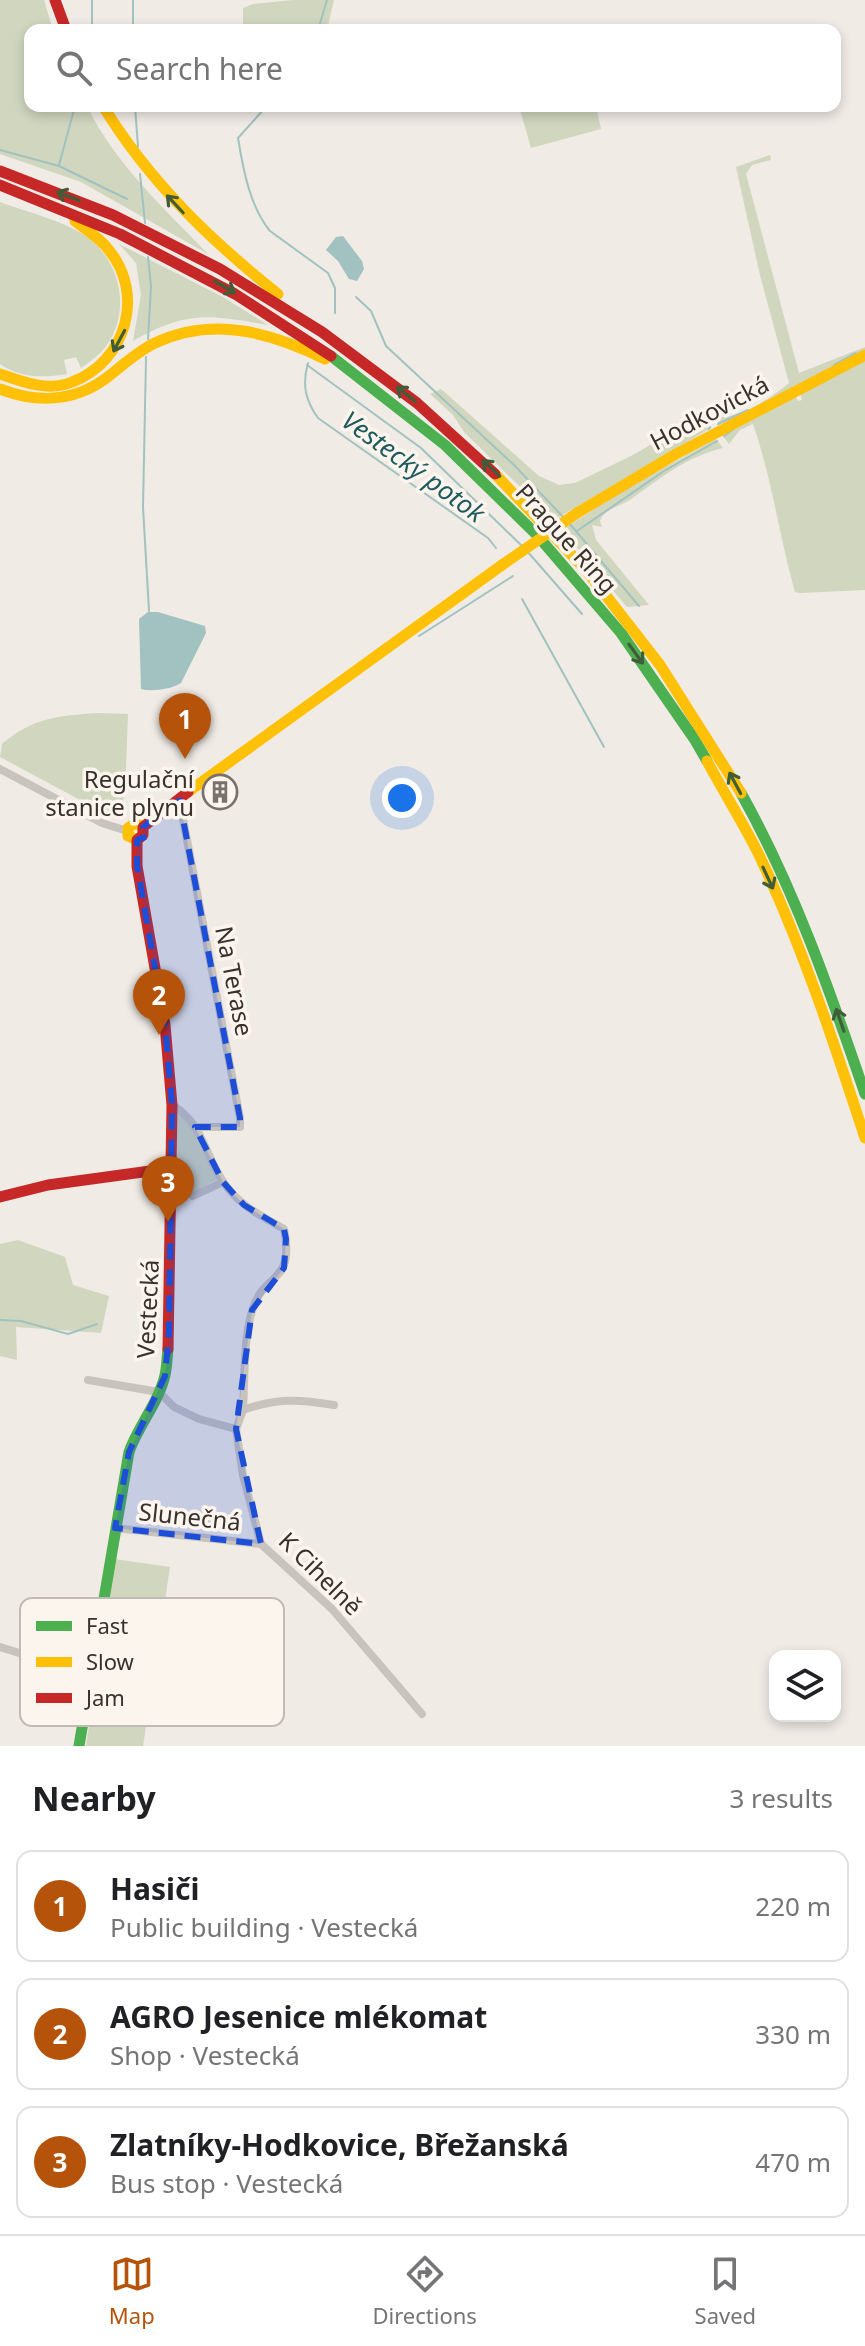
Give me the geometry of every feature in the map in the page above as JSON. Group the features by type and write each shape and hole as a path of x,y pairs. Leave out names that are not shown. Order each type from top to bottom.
{"main road":[{"path":"55,0 64,24"},
{"path":"107,112 144,168 208,238 323,332"},
{"name":"Prague Ring","path":"0,171 155,234 241,280 323,332 415,401 502,479 595,579 669,676 727,768 781,872 819,964 865,1094"},
{"name":"Prague Ring","path":"0,185 136,240 285,323 377,388 457,455 522,518 589,592 658,684 715,775 775,891 807,968 865,1138"},
{"path":"0,374 41,386 60,385 83,378 112,353 123,336 129,316 129,286 112,250 85,227 33,196"},
{"path":"0,389 36,399 71,396 102,381 151,345 198,329 226,327 255,331 303,348 377,388"},
{"name":"Hodkovická","path":"502,565 577,513 688,448 865,355"},
{"name":"Vestecká","path":"143,827 502,565"},
{"name":"Vestecká","path":"127,831 134,824 143,827"},
{"name":"Vestecká","path":"104,1598 129,1452 137,1430 159,1392 169,1347 172,1105 165,1025 137,866 137,840 143,835 143,827"},
{"path":"127,831 130,838 137,840"},
{"path":"0,1197 48,1185 172,1168"},
{"name":"Vestecká","path":"79,1746 82,1726"}],"street":[{"path":"0,769 102,823 127,831"},
{"name":"Na Terase","path":"179,798 240,1118 240,1127 195,1127"},
{"path":"88,1380 159,1392 174,1407 199,1419 236,1429 243,1410 252,1310 264,1289 284,1268 287,1254 284,1229 244,1205 223,1182 187,1114 172,1105"},
{"path":"193,1196 223,1182"},
{"path":"243,1410 288,1399 334,1405"},
{"name":"K Cihelně","path":"236,1429 243,1475 261,1544 332,1609 422,1714"},
{"name":"Slunečná","path":"115,1528 261,1544"},
{"path":"0,1647 20,1653"}],"highlighted area":[{"path":"179,798 240,1118 240,1127 195,1127 223,1182 244,1205 284,1229 286,1239 284,1268 252,1310 236,1429 261,1544 115,1528 129,1452 165,1376 169,1333 172,1105 165,1025 137,866 137,840 147,836 143,827"}],"green space":[{"path":"0,0 44,0 51,24 24,24 24,112 90,112 126,166 208,254 81,182 0,154"},
{"path":"334,0 328,24 243,24 243,8 253,4"},
{"path":"521,112 597,112 601,129 531,148"},
{"path":"770,155 771,160 752,165 746,174 799,373 865,347 865,352 718,425 716,417 745,411 789,383 760,275 736,167"},
{"path":"0,202 83,234 103,252 111,265 120,295 117,325 101,352 81,368 76,357 64,360 67,374 58,375 24,374 0,364"},
{"path":"119,244 223,297 268,325 214,317 199,318 169,324 133,341 141,295 136,263"},
{"path":"865,358 865,590 795,592 753,424 740,430 729,444 723,436 795,395 798,401 802,400 800,393"},
{"path":"441,389 539,476 559,485 575,483 694,420 705,420 711,428 554,520 464,432 453,415 430,394"},
{"path":"716,439 723,448 685,463 630,500 609,510 600,521 602,527 592,525 596,540 649,605 627,607 562,530 627,488"},
{"path":"128,714 125,795 119,808 108,812 97,809 0,757 2,744 36,723 58,717"},
{"path":"178,1114 186,1117 218,1179 183,1198 178,1194 175,1118"},
{"path":"18,1240 65,1257 73,1285 109,1296 101,1333 16,1327 17,1360 0,1356 0,1244"},
{"path":"114,1559 170,1567 165,1598 108,1598"},
{"path":"89,1726 146,1726 143,1746 86,1746"}],"water":[{"path":"343,236 362,261 364,269 357,281 349,279 338,261 326,250 336,237"},
{"path":"148,612 205,626 206,633 181,683 172,687 141,689 139,619"}],"waterway":[{"path":"92,0 92,24"},
{"path":"133,0 133,24"},
{"name":"Vestecký potok","path":"320,24 327,0"},
{"path":"59,165 73,112"},
{"path":"135,112 138,147"},
{"name":"Vestecký potok","path":"261,112 238,138 252,199 270,231 328,273 335,288 335,313"},
{"path":"0,150 59,166 127,199"},
{"path":"140,174 145,223"},
{"path":"148,257 151,286 148,339"},
{"path":"356,297 371,311 386,346 514,465 564,518"},
{"path":"834,365 856,353"},
{"path":"146,357 143,507 149,611"},
{"name":"Vestecký potok","path":"308,363 306,392 318,418 488,538 496,548"},
{"path":"307,365 421,448 523,547"},
{"path":"718,424 748,410"},
{"path":"724,436 734,429"},
{"path":"577,531 664,471 717,441"},
{"path":"569,523 639,606"},
{"path":"527,551 582,614"},
{"path":"419,636 513,576"},
{"name":"Vestecký potok","path":"522,599 604,747"},
{"path":"0,1320 21,1321 68,1334 97,1324"}],"traffic: fast":[{"path":"331,356 445,445 537,535 621,633 707,761"},
{"path":"741,793 794,903 865,1094"},
{"path":"104,1598 129,1452 162,1385 168,1349"},
{"path":"79,1746 82,1726"}],"traffic: slow":[{"path":"107,112 140,159 182,208 278,294"},
{"path":"0,374 36,385 63,385 91,372 106,359 117,343 128,306 120,267 105,245 75,221"},
{"path":"0,389 27,397 67,396 93,387 155,343 198,330 220,329 262,335 325,359"},
{"path":"577,513 676,454 865,355"},
{"path":"495,474 586,570 660,665 741,793"},
{"path":"502,565 577,513"},
{"path":"188,792 502,565"},
{"path":"707,761 776,891 804,961 865,1138"},
{"path":"137,840 128,836 128,828 136,823 143,827"}],"traffic: jam":[{"path":"55,0 64,24"},
{"path":"0,171 113,215 220,269 322,332 417,403 495,474"},
{"path":"0,185 120,234 235,294 331,356"},
{"path":"168,1349 172,1105 165,1025 137,866 137,840 143,835 143,827 188,792"},
{"path":"0,1197 48,1185 172,1168"}],"place":[{"name":"Hasiči","path":"185,759"},
{"name":"Regulační stanice plynu","path":"220,792"},
{"name":"AGRO Jesenice mlékomat","path":"159,1035"},
{"name":"Zlatníky-Hodkovice, Břežanská","path":"168,1222"}]}
